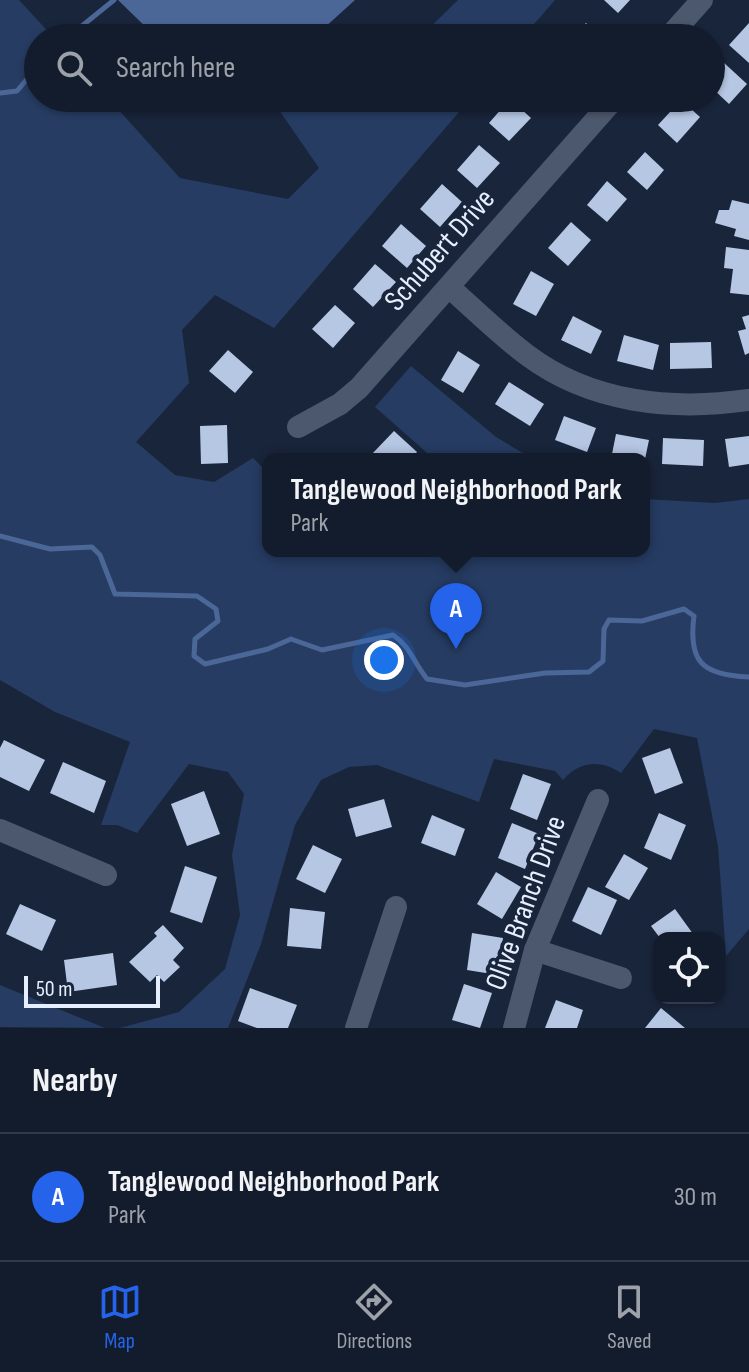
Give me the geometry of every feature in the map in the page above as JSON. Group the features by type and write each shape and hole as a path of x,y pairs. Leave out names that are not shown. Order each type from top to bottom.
{"street":[{"path":"681,24 702,0"},
{"name":"Schubert Drive","path":"298,427 340,404 359,388 603,112"},
{"path":"449,287 528,356 599,392 647,403 707,406 749,400"},
{"name":"Olive Branch Drive","path":"514,1028 535,950 598,800"},
{"path":"0,830 106,875"},
{"path":"356,1028 396,907"},
{"path":"535,950 621,978"}],"shaded area":[{"path":"0,0 19,0 41,24 24,24 24,112 121,112 180,178 288,199 319,168 280,112 459,112 274,328 215,295 182,330 189,383 136,442 175,475 214,482 253,458 262,467 262,557 650,557 650,499 715,503 749,499 749,929 726,956 718,846 697,738 654,729 621,773 606,766 590,764 576,769 563,780 555,771 494,759 479,802 377,765 349,767 321,780 295,825 261,944 228,1028 120,1028 179,1012 225,969 240,915 232,855 244,794 228,772 189,764 137,833 117,825 101,825 130,742 55,712 0,680"},
{"path":"118,0 355,0 328,24 143,24"},
{"path":"458,0 555,0 534,24 433,24"},
{"path":"411,366 496,437 523,453 427,453 375,407"},
{"path":"0,985 105,1028 0,1027"}],"building":[{"path":"604,0 630,0 618,13"},
{"path":"749,23 749,63 729,45"},
{"path":"725,64 747,84 729,104 725,100"},
{"path":"499,112 524,112 531,118 509,141 489,123"},
{"path":"670,112 694,112 700,117 677,143 658,125"},
{"path":"479,145 500,163 477,188 457,170"},
{"path":"645,152 664,170 647,190 627,172"},
{"path":"607,181 627,199 607,222 587,205"},
{"path":"442,184 462,202 440,227 420,209"},
{"path":"732,200 749,204 749,240 734,236 736,229 715,223 719,210 729,210"},
{"path":"571,222 591,240 568,266 548,248"},
{"path":"401,224 426,246 407,268 382,246"},
{"path":"726,247 749,250 749,295 730,293 733,269 724,268"},
{"path":"375,264 396,282 373,307 353,289"},
{"path":"531,271 554,284 536,316 513,304"},
{"path":"335,305 355,323 333,348 312,329"},
{"path":"749,315 749,353 745,355 738,331 746,329 742,317"},
{"path":"573,316 602,331 591,354 561,340"},
{"path":"624,335 659,345 653,370 617,361"},
{"path":"711,342 712,368 670,369 670,343"},
{"path":"228,350 253,372 235,393 209,371"},
{"path":"458,351 480,365 463,393 441,380"},
{"path":"509,382 544,404 530,426 495,404"},
{"path":"564,416 596,428 587,452 555,440"},
{"path":"227,425 228,463 201,464 200,426"},
{"path":"394,431 417,452 416,453 373,453"},
{"path":"616,434 649,440 646,453 612,453"},
{"path":"749,436 749,464 729,467 725,439"},
{"path":"663,438 704,440 703,466 662,464"},
{"path":"4,740 45,760 29,791 0,777 0,748"},
{"path":"670,748 683,783 655,794 642,758"},
{"path":"63,762 106,781 94,813 50,793"},
{"path":"523,774 551,784 537,820 510,809"},
{"path":"204,791 220,834 187,846 171,804"},
{"path":"384,799 392,827 356,837 348,809"},
{"path":"659,813 686,825 671,860 644,848"},
{"path":"432,815 465,829 455,856 421,843"},
{"path":"512,823 539,834 525,869 498,858"},
{"path":"313,845 342,859 325,893 296,879"},
{"path":"624,854 648,868 629,900 605,887"},
{"path":"185,866 217,877 202,923 170,912"},
{"path":"496,872 521,887 502,919 477,904"},
{"path":"588,887 617,900 601,935 572,921"},
{"path":"20,904 56,920 42,951 6,934"},
{"path":"290,908 325,912 321,949 287,946"},
{"path":"675,909 692,932 656,932 651,926"},
{"path":"163,925 184,948 173,960 180,967 164,982 157,975 150,982 129,962 157,936 154,933"},
{"path":"472,933 503,938 498,975 467,970"},
{"path":"113,953 117,985 68,992 64,960"},
{"path":"464,984 492,993 480,1028 452,1020"},
{"path":"250,988 297,1005 288,1028 257,1028 238,1021"},
{"path":"556,1000 583,1010 577,1028 545,1028"},
{"path":"661,1008 685,1028 645,1028"}],"waterway":[{"path":"84,24 114,0"},
{"path":"0,93 17,91 24,83"},
{"path":"0,536 50,549 92,547 100,555 115,594 197,596 216,609 218,621 195,639 194,656 205,664 268,649 291,639 322,650 393,635 408,650 427,679 465,685 545,673 589,672 603,661 604,629 609,620 642,621 684,609 694,616 693,645 702,663 720,673 749,677"}],"place":[{"name":"Tanglewood Neighborhood Park","path":"456,649"}]}
